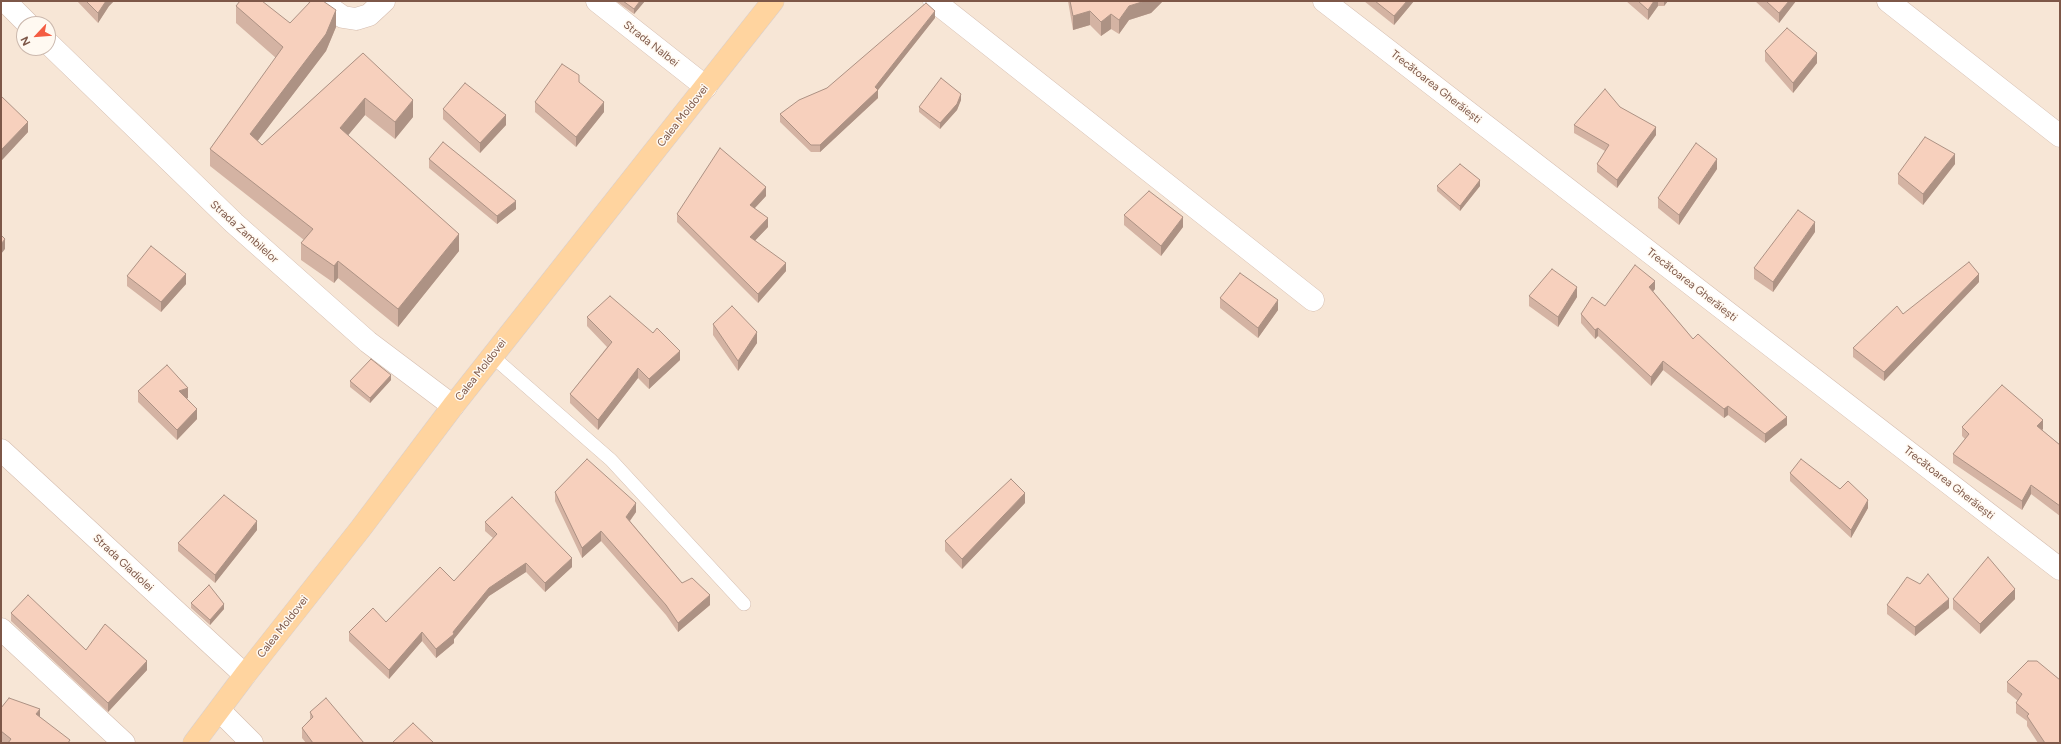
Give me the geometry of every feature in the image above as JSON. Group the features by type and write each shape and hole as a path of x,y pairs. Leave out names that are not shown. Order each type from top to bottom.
{"main road":[{"name":"Calea Moldovei","path":"194,743 492,356 773,1"}],"street":[{"path":"5,1 20,16"},
{"path":"320,1 343,17 356,19 369,15 384,1"},
{"name":"Strada Nalbei","path":"597,1 706,87"},
{"path":"934,1 1313,300"},
{"path":"1888,1 2060,136"},
{"name":"Trecătoarea Gherăiești","path":"1327,2 2060,569"},
{"name":"Strada Zambilelor","path":"56,51 239,228 368,342 453,406"},
{"name":"Strada Gladiolei","path":"1,450 245,675"},
{"path":"1,629 124,743"},
{"path":"220,711 252,743"}],"lane":[{"path":"492,356 611,460 744,604"}],"shaded area":[{"path":"1,1 2060,1 2060,743 1,743"}],"building":[{"path":"86,1 106,1 98,13"},
{"path":"240,1 262,1 290,23 311,1 323,1 336,10 326,34 250,134 262,145 363,53 413,100 395,122 365,98 340,128 459,234 398,309 338,261 334,266 301,243 313,229 210,149 283,47 236,6"},
{"path":"623,1 640,1 634,9"},
{"path":"1070,1 1145,1 1129,6 1119,20 1111,14 1101,22 1090,11 1073,16"},
{"path":"1375,1 1407,1 1394,16"},
{"path":"1638,1 1654,1 1648,10"},
{"path":"1766,1 1789,1 1779,13"},
{"path":"926,3 935,11 875,87 878,90 820,145 811,145 780,114 799,100 827,88"},
{"path":"1787,28 1817,53 1793,83 1765,51"},
{"path":"562,64 579,75 579,82 604,102 576,137 535,102"},
{"path":"941,78 961,94 957,104 940,123 919,107"},
{"path":"465,83 506,115 480,143 443,109"},
{"path":"1605,89 1620,107 1656,127 1617,180 1597,164 1609,145 1574,125"},
{"path":"1,96 28,122 2,149 1,148"},
{"path":"1925,137 1955,154 1923,194 1898,174"},
{"path":"443,142 516,201 497,216 429,159"},
{"path":"1696,143 1717,159 1679,215 1658,198"},
{"path":"720,148 766,187 750,205 768,218 750,237 786,263 758,294 677,214"},
{"path":"1460,164 1480,180 1460,206 1437,186"},
{"path":"1149,191 1183,217 1161,246 1124,215"},
{"path":"1798,210 1815,222 1773,282 1754,268"},
{"path":"1,235 5,239 1,244"},
{"path":"151,246 186,274 161,302 127,276"},
{"path":"1969,262 1979,274 1884,372 1853,348 1897,306 1903,314"},
{"path":"1635,265 1655,281 1649,287 1693,339 1698,334 1787,417 1765,434 1728,406 1724,409 1663,361 1651,377 1598,328 1595,330 1581,314 1592,297 1605,306"},
{"path":"1552,269 1577,287 1558,317 1529,296"},
{"path":"1240,273 1278,300 1258,328 1220,298"},
{"path":"610,296 653,333 657,328 680,351 649,379 638,368 598,420 570,394 612,342 587,317"},
{"path":"732,306 757,332 738,361 713,324"},
{"path":"371,359 391,375 370,398 350,381"},
{"path":"167,365 188,388 179,391 197,409 177,430 138,391"},
{"path":"2002,385 2043,420 2037,426 2060,445 2060,506 2031,485 2022,501 1953,454 1969,434 1962,427"},
{"path":"587,459 636,503 626,517 682,583 692,578 710,595 678,623 666,605 601,531 582,548 555,492"},
{"path":"1801,459 1840,489 1848,481 1868,500 1851,530 1790,473"},
{"path":"1011,479 1025,493 962,559 945,541"},
{"path":"224,495 257,521 215,575 178,543"},
{"path":"512,497 572,558 545,583 526,563 489,588 453,632 454,634 436,649 422,632 389,670 349,632 373,608 386,622 440,567 454,581 497,534 485,522"},
{"path":"1988,557 2015,589 1980,624 1953,599"},
{"path":"1928,574 1949,599 1915,627 1887,605 1907,577 1920,584"},
{"path":"209,585 224,604 210,620 191,603"},
{"path":"28,595 86,650 105,624 147,661 108,703 11,613"},
{"path":"2028,661 2037,661 2060,680 2060,743 2045,743 2027,716 2029,714 2016,703 2022,694 2007,682"},
{"path":"9,698 40,709 36,714 70,740 68,743 8,743 11,739 1,731 1,708"},
{"path":"326,698 364,743 313,743 302,728 313,717 310,712"},
{"path":"413,723 434,743 392,743"}]}
